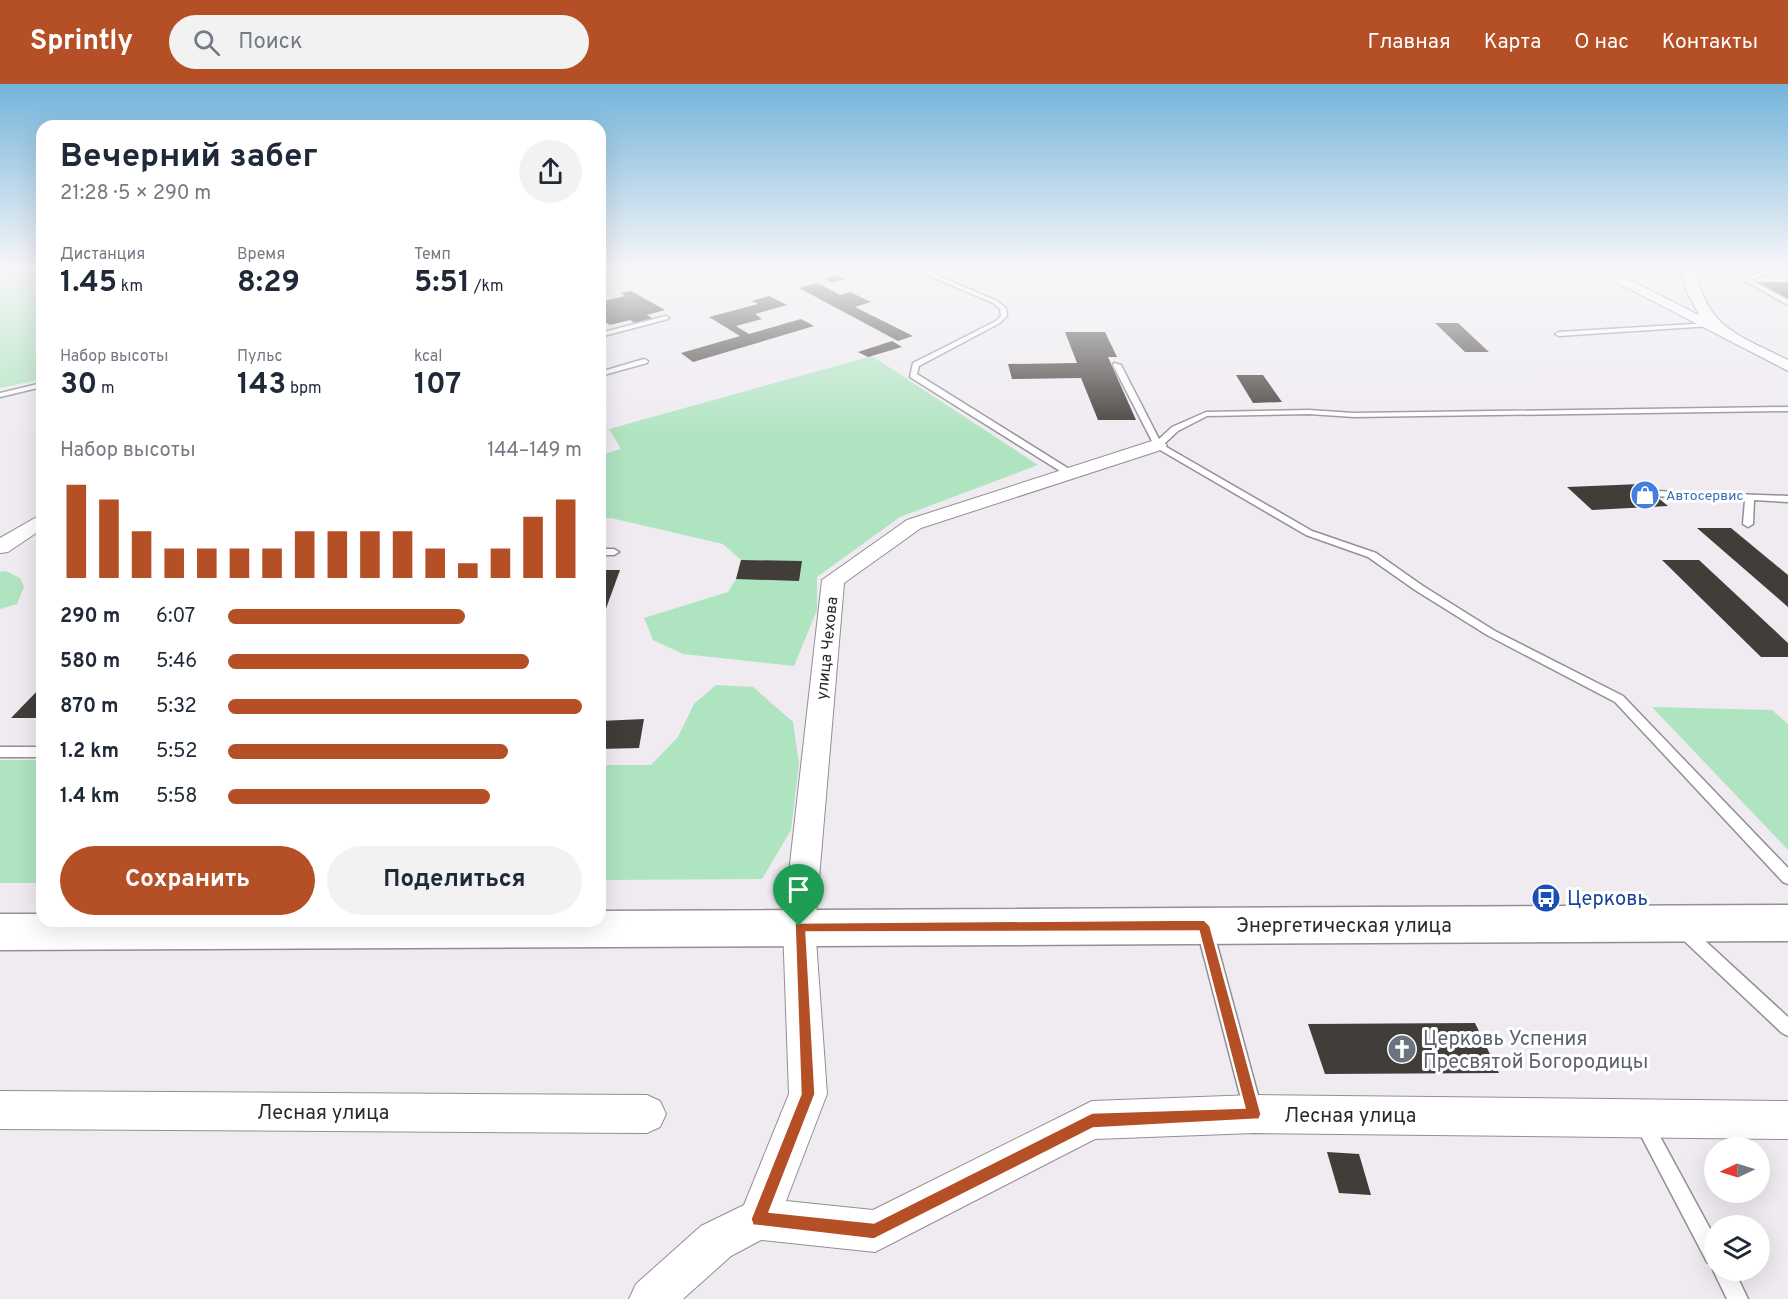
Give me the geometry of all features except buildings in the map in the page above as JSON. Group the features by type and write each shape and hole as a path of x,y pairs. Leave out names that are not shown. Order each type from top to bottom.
{"main road":[{"name":"Энергетическая улица","path":"606,926 1788,923"},
{"name":"Энергетическая улица","path":"0,932 114,927"}],"street":[{"path":"1704,324 1788,366"},
{"path":"1714,324 1726,334"},
{"name":"улица Чехова","path":"799,926 833,580 914,524 1158,445"},
{"path":"0,547 36,524"},
{"path":"651,1299 716,1240 759,1219 808,1094 799,926"},
{"name":"Лесная улица","path":"0,1110 647,1114"},
{"name":"Лесная улица","path":"759,1219 874,1231 1092,1120 1254,1114 1788,1120"}],"lane":[{"path":"606,333 644,324"},
{"path":"995,324 916,365 913,375 1071,474"},
{"path":"1559,334 1709,326"},
{"path":"606,372 644,361"},
{"path":"1117,365 1158,445 1309,533 1372,555 1419,588 1491,633 1619,699 1788,878"},
{"path":"0,395 36,386"},
{"path":"1158,445 1175,429 1206,414 1238,412 1309,412 1354,415 1788,409"},
{"path":"1654,494 1788,499"},
{"path":"1748,524 1750,497"},
{"path":"606,552 614,552"},
{"path":"0,752 36,752"},
{"path":"1677,924 1788,1028"},
{"path":"1204,926 1254,1114"},
{"path":"1640,1118 1704,1236"},
{"path":"1729,1281 1738,1299"}],"green space":[{"path":"0,324 36,324 36,380 0,388"},
{"path":"872,356 1038,465 900,517 817,577 817,610 794,666 683,654 653,640 644,618 728,592 736,579 741,560 723,544 606,518 606,453 621,449 609,429"},
{"path":"6,571 20,578 24,587 17,604 0,609 0,572"},
{"path":"716,685 753,687 793,722 799,764 791,830 762,879 606,880 606,765 651,765 678,737 694,704"},
{"path":"1652,707 1772,710 1788,724 1788,850"},
{"path":"0,760 36,760 36,883 0,883"}],"place":[{"name":"Автосервис","path":"1645,495"},
{"name":"Церковь","path":"1546,898"},
{"name":"Церковь Успения Пресвятой Богородицы","path":"1402,1049"}],"route":[{"path":"799,926 1204,926 1254,1114 1092,1120 874,1231 759,1219 808,1094 799,926"}]}
